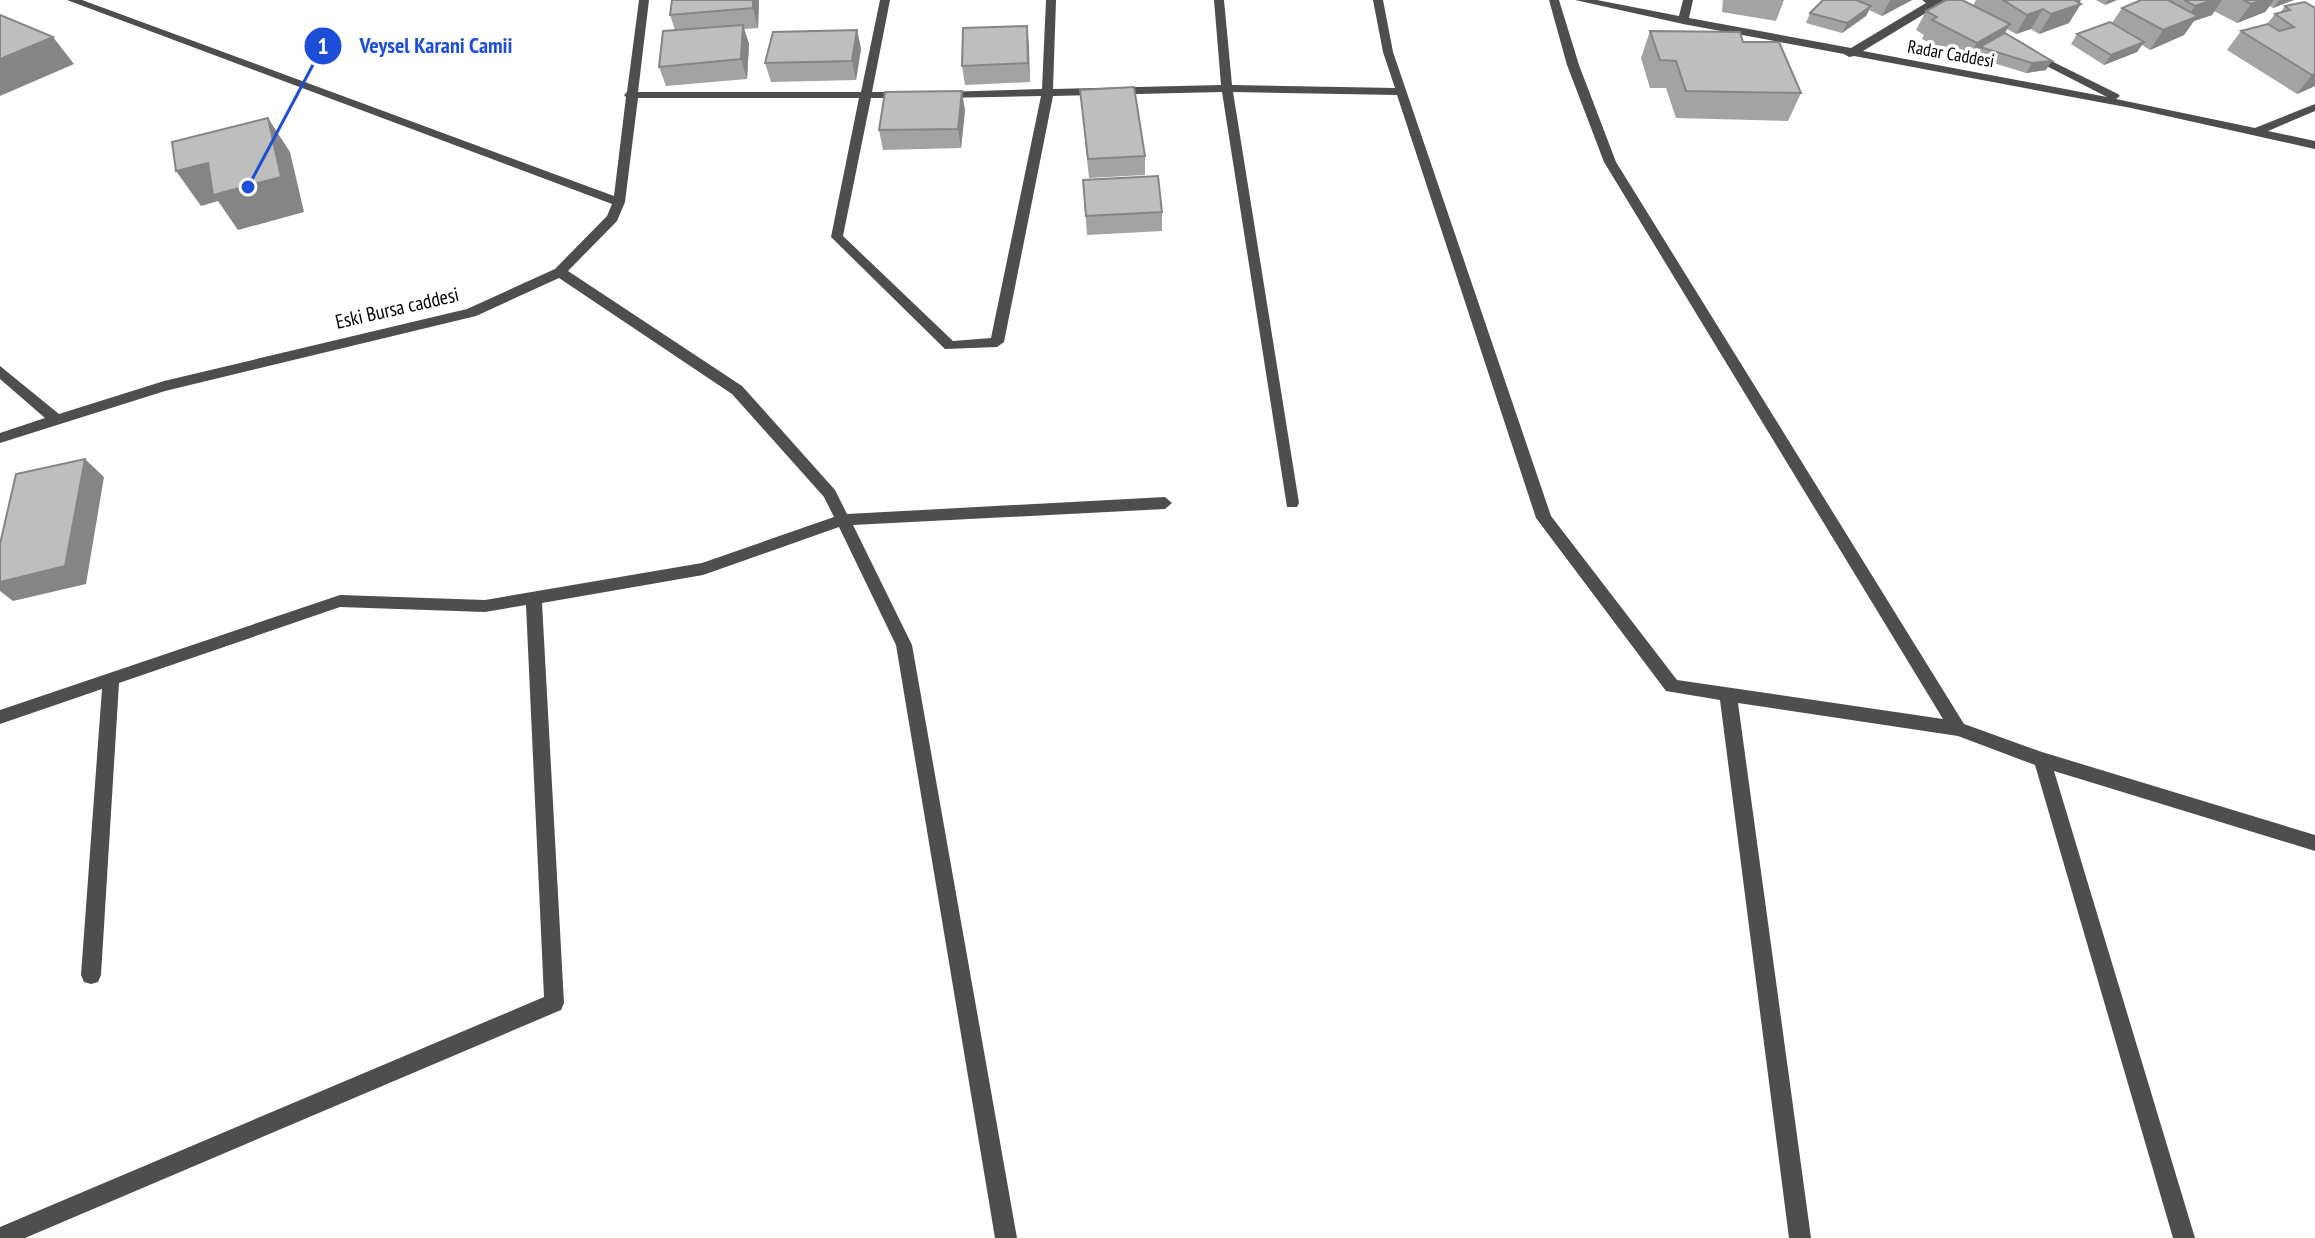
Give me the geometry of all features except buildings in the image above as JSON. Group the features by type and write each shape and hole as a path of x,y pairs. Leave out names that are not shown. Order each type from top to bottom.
{"street":[{"path":"72,0 619,202"},
{"name":"Eski Bursa caddesi","path":"0,438 54,418 303,350 471,313 560,272 613,218 619,202 644,0"},
{"path":"885,0 837,237 950,346 997,342 1047,95 1051,0"},
{"path":"1219,0 1227,88 1292,503"},
{"path":"1378,0 1388,52 1544,518 1672,686 1958,729 2042,760 2315,843"},
{"path":"1554,0 1573,65 1610,162 1958,729"},
{"name":"Radar Caddesi","path":"1580,0 1849,54 2131,105 2315,145"},
{"path":"1683,21 1688,0"},
{"path":"1849,54 1933,1 1960,17"},
{"path":"2017,46 2131,105"},
{"path":"926,95 1047,95 1227,88 1401,92"},
{"path":"630,95 911,95"},
{"path":"2254,133 2315,107"},
{"path":"560,272 737,390 830,494 904,645 1006,1238"},
{"path":"0,371 54,418"},
{"path":"0,717 340,601 485,606 703,569 842,520 1165,503"},
{"path":"0,1238 554,1003 534,598"},
{"path":"91,975 111,679"},
{"path":"1728,694 1800,1238"},
{"path":"2042,760 2184,1238"}],"place":[{"name":"Veysel Karani Camii","path":"248,187"}]}
